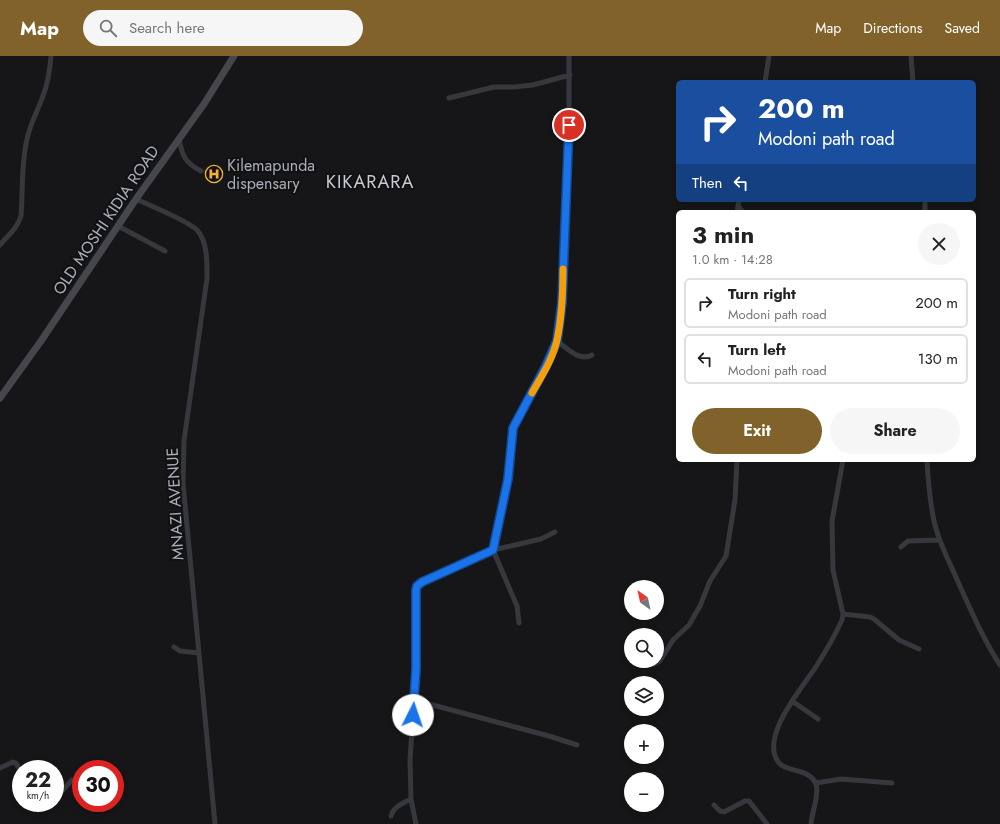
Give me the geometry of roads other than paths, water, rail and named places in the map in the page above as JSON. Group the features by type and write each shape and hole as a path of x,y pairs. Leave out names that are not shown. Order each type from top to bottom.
{"street":[{"path":"0,245 13,233 21,216 24,156 27,139 30,127 43,97 50,72 51,56"},
{"name":"OLD MOSHI KIDIA ROAD","path":"0,398 41,341 136,199 204,104 234,56"},
{"path":"519,623 518,606 493,550 508,479 513,428 546,366 557,341 562,302 569,138 569,56"},
{"path":"765,80 769,56"},
{"path":"911,56 913,80"},
{"path":"449,98 494,87 533,85 570,75"},
{"path":"179,138 183,156 188,162 202,171"},
{"name":"MNAZI AVENUE","path":"136,199 185,222 197,230 203,240 206,254 206,278 184,442 184,476 185,514 215,824"},
{"path":"118,226 165,251"},
{"path":"557,341 581,357 587,358 592,355"},
{"path":"664,655 673,640 689,625 700,606 710,581 726,556 735,500 737,462"},
{"path":"811,824 816,798 816,783 806,773 786,768 778,762 774,754 775,734 784,712 817,665 842,620 843,614 833,570 832,521 843,462"},
{"path":"927,462 933,514 940,540 970,610 990,650 1000,665"},
{"path":"416,824 411,799 410,760 416,669 417,586 422,582 493,550 541,539 556,532"},
{"path":"901,547 908,541 940,540"},
{"path":"843,614 870,616 882,624 899,640 919,649"},
{"path":"174,647 180,651 199,653"},
{"path":"414,700 549,736 577,745"},
{"path":"792,701 818,719"},
{"path":"0,768 12,762"},
{"path":"816,783 841,779 892,783"},
{"path":"64,789 72,780"},
{"path":"391,816 392,811 411,799"},
{"path":"714,805 720,811 724,812 745,801 749,801 767,824"}],"place":[{"name":"Kilemapunda dispensary","path":"214,174"}],"district":[{"name":"KIKARARA","path":"370,182"}]}
